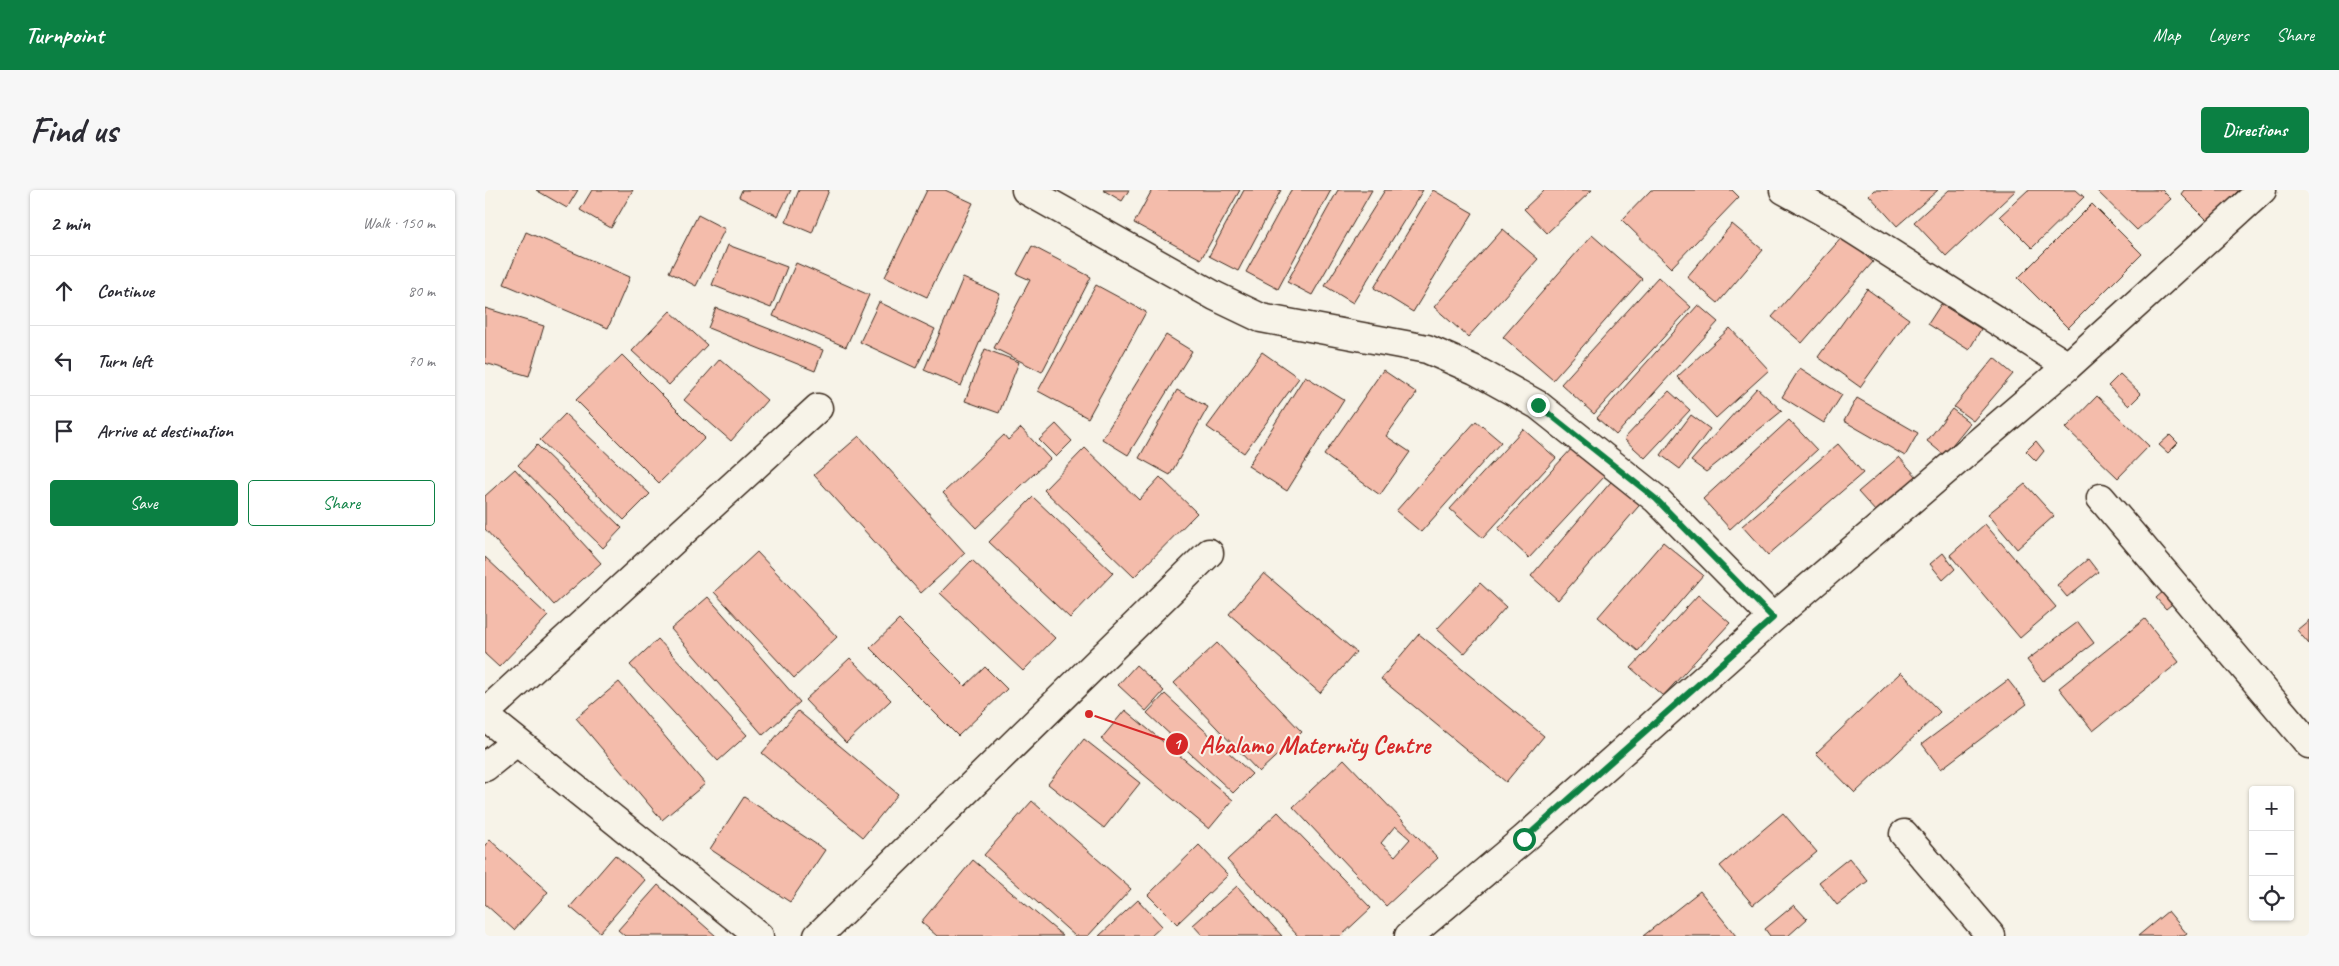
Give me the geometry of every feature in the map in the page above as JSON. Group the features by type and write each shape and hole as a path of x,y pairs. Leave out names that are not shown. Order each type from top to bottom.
{"street":[{"path":"1026,190 1215,296 1261,318 1427,350 1475,370 1538,405 1656,499 1773,618"},
{"path":"1784,190 1835,218 2068,366"},
{"path":"1409,936 1524,839 1773,618 2068,366 2262,190"},
{"path":"759,936 517,742 485,714 818,408"},
{"path":"2101,498 2309,744"},
{"path":"818,936 1209,553"},
{"path":"485,767 517,742"},
{"path":"1904,834 1991,936"}],"building":[{"path":"536,190 578,190 567,208"},
{"path":"592,190 633,190 611,228 580,210"},
{"path":"742,190 791,190 778,216 739,197"},
{"path":"799,190 829,190 812,233 786,222"},
{"path":"927,190 945,190 973,203 927,297 885,277"},
{"path":"1103,190 1129,190 1122,201"},
{"path":"1152,190 1240,190 1201,259 1134,223"},
{"path":"1244,190 1281,190 1238,271 1209,256"},
{"path":"1291,190 1331,190 1278,289 1246,272"},
{"path":"1338,190 1372,190 1312,295 1287,282"},
{"path":"1385,190 1423,190 1353,303 1325,286"},
{"path":"1433,190 1473,213 1413,312 1374,288"},
{"path":"1544,190 1592,190 1547,233 1524,209"},
{"path":"1651,190 1732,190 1739,197 1671,268 1622,220"},
{"path":"1874,190 1938,190 1897,226 1869,195"},
{"path":"1949,190 2016,190 1946,256 1914,222"},
{"path":"2028,190 2076,190 2084,197 2032,248 2000,216"},
{"path":"2096,190 2162,190 2171,199 2137,230"},
{"path":"2184,190 2239,190 2208,221 2181,194"},
{"path":"2092,204 2142,254 2068,328 2018,278"},
{"path":"698,215 725,229 696,286 669,272"},
{"path":"1732,224 1763,250 1718,303 1687,277"},
{"path":"1503,229 1538,259 1468,337 1434,307"},
{"path":"526,232 630,277 608,328 504,284"},
{"path":"1592,235 1642,279 1553,380 1503,337"},
{"path":"1843,236 1873,262 1802,343 1772,317"},
{"path":"728,245 787,267 771,308 712,285"},
{"path":"1032,246 1091,277 1042,372 994,348 1030,280 1017,274"},
{"path":"796,263 869,295 846,347 773,316"},
{"path":"1658,277 1691,307 1594,414 1561,384"},
{"path":"963,278 1000,294 961,386 924,370"},
{"path":"1096,285 1146,312 1088,418 1038,391"},
{"path":"1867,289 1909,319 1860,387 1818,357"},
{"path":"879,302 935,329 916,368 860,342"},
{"path":"1941,304 1981,329 1969,350 1928,324"},
{"path":"1698,305 1718,322 1616,435 1597,418"},
{"path":"485,308 544,326 529,376 485,363"},
{"path":"716,308 823,350 815,371 708,328"},
{"path":"670,311 707,345 669,385 632,351"},
{"path":"1730,328 1769,370 1716,418 1677,377"},
{"path":"1166,335 1192,351 1128,455 1102,439"},
{"path":"985,349 1019,362 999,413 965,401"},
{"path":"1262,352 1299,378 1244,453 1207,427"},
{"path":"622,355 705,438 659,483 576,400"},
{"path":"1994,358 2013,374 1973,421 1954,407"},
{"path":"720,359 767,400 731,441 684,400"},
{"path":"1800,368 1842,395 1824,423 1782,397"},
{"path":"1383,370 1417,393 1386,436 1410,452 1380,495 1324,455"},
{"path":"2120,374 2141,394 2129,406 2108,386"},
{"path":"1305,376 1344,400 1287,491 1248,466"},
{"path":"1757,388 1782,411 1706,472 1691,461"},
{"path":"1177,390 1208,407 1170,475 1139,458"},
{"path":"1669,391 1690,410 1645,458 1624,439"},
{"path":"2097,396 2149,446 2118,478 2066,428"},
{"path":"1857,398 1918,433 1905,456 1844,421"},
{"path":"1952,409 1970,423 1944,455 1927,441"},
{"path":"565,414 650,494 624,520 540,440"},
{"path":"1691,415 1710,429 1680,469 1661,455"},
{"path":"1789,420 1817,450 1730,529 1703,499"},
{"path":"1476,421 1501,442 1421,532 1396,511"},
{"path":"1056,424 1072,441 1056,457 1039,440"},
{"path":"1021,428 1050,459 976,528 943,493 1004,435 1008,440"},
{"path":"1523,429 1556,458 1483,538 1450,509"},
{"path":"2170,435 2178,443 2168,453 2159,445"},
{"path":"859,436 965,553 921,593 814,475"},
{"path":"2036,441 2044,451 2036,461 2026,451"},
{"path":"1838,444 1863,473 1768,555 1742,526"},
{"path":"537,445 622,528 603,548 518,465"},
{"path":"1574,446 1605,476 1529,558 1498,529"},
{"path":"1085,448 1139,500 1160,477 1197,513 1134,577 1044,490"},
{"path":"1899,457 1917,477 1876,512 1858,492"},
{"path":"515,469 601,563 554,605 485,529 485,496"},
{"path":"1616,476 1644,500 1558,600 1531,576"},
{"path":"2025,484 2054,516 2017,549 1988,514"},
{"path":"1033,497 1113,573 1070,618 989,542"},
{"path":"1985,524 2056,607 2020,638 1950,555"},
{"path":"1663,542 1703,575 1638,651 1598,617"},
{"path":"757,552 837,637 794,678 714,592"},
{"path":"1943,553 1955,569 1943,580 1930,564"},
{"path":"485,557 548,616 499,667 485,654"},
{"path":"2088,559 2098,572 2067,597 2057,585"},
{"path":"972,560 1055,638 1023,671 940,593"},
{"path":"1264,573 1356,652 1320,693 1229,614"},
{"path":"1480,583 1506,607 1464,654 1437,629"},
{"path":"2166,589 2177,600 2166,609 2156,598"},
{"path":"1698,595 1730,623 1663,696 1631,668"},
{"path":"708,597 800,702 763,735 671,629"},
{"path":"2145,619 2179,662 2093,731 2059,688"},
{"path":"899,620 965,686 985,667 1007,689 958,736 870,648"},
{"path":"2309,620 2309,644 2297,630"},
{"path":"2078,622 2094,643 2043,681 2027,660"},
{"path":"1419,634 1544,736 1506,782 1381,679"},
{"path":"658,639 747,735 718,761 630,665"},
{"path":"1217,643 1302,732 1259,772 1174,683"},
{"path":"850,658 891,700 846,743 805,700"},
{"path":"1136,665 1164,691 1146,711 1118,685"},
{"path":"1901,672 1940,712 1855,793 1816,753"},
{"path":"2008,680 2027,704 1941,769 1922,744"},
{"path":"619,682 705,784 662,820 576,718"},
{"path":"1165,694 1252,774 1233,793 1147,713"},
{"path":"1125,710 1233,800 1209,829 1101,739"},
{"path":"798,711 898,794 863,837 762,753"},
{"path":"1084,739 1140,783 1104,828 1048,784"},
{"path":"1344,759 1438,858 1386,906 1293,807","holes":["1395,826 1410,839 1395,856 1381,843"]},
{"path":"744,797 825,850 790,902 710,849"},
{"path":"1032,801 1131,889 1088,936 1075,936 984,855"},
{"path":"1278,812 1371,908 1341,936 1298,936 1227,860"},
{"path":"1783,813 1817,852 1753,905 1720,866"},
{"path":"490,840 548,892 514,930 485,904 485,845"},
{"path":"1199,845 1228,875 1177,924 1148,895"},
{"path":"615,855 645,880 600,932 570,907"},
{"path":"1849,858 1868,881 1837,905 1819,882"},
{"path":"973,860 1063,936 937,936 921,922"},
{"path":"658,885 716,936 625,936 618,930"},
{"path":"1237,886 1282,936 1203,936 1193,925"},
{"path":"1700,891 1736,936 1643,936"},
{"path":"1138,900 1162,926 1151,936 1099,936"},
{"path":"1794,905 1807,919 1788,936 1770,936 1765,929"},
{"path":"2168,911 2187,934 2184,936 2138,936"}],"place":[{"name":"Abalamo Maternity Centre","path":"1089,714"}],"route":[{"path":"1524,839 1773,618 1656,499 1538,405"}]}
